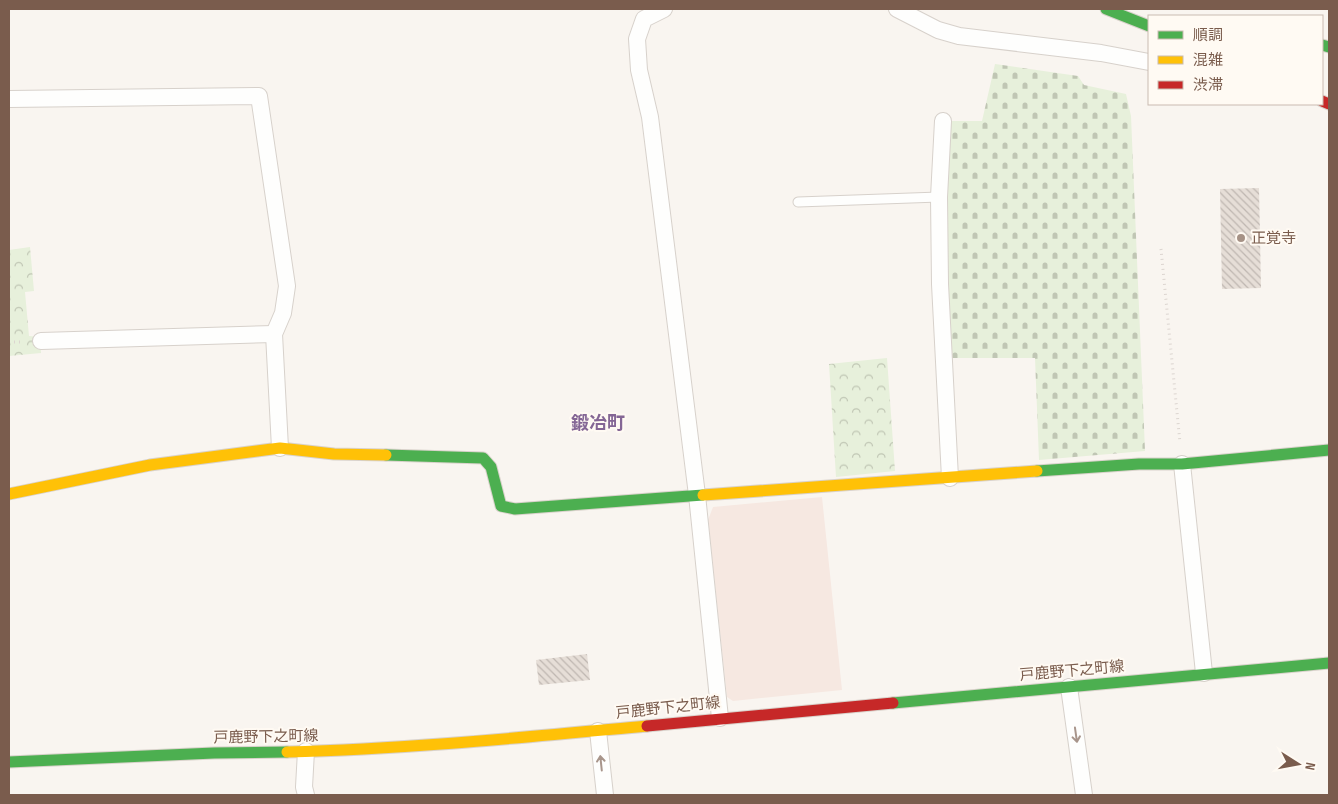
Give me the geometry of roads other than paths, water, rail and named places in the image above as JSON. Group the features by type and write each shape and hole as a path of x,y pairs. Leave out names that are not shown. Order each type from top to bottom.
{"main road":[{"path":"1106,9 1148,26"},
{"path":"9,494 150,465 280,448 334,454 483,458 491,467 501,506 515,509 1139,464 1182,464 1329,450"},
{"name":"戸鹿野下之町線","path":"9,762 214,753 362,750 427,746 1329,663"}],"street":[{"path":"664,9 644,20 637,39 640,70 650,117 697,495 720,718"},
{"path":"897,9 938,30 959,36 1101,53 1148,62"},
{"path":"9,99 259,96 287,286 283,314 274,334 280,448"},
{"path":"942,121 939,198 943,353 950,478"},
{"path":"41,341 274,334"},
{"path":"1182,464 1204,673"},
{"path":"1069,687 1084,795"},
{"path":"598,731 605,795"},
{"path":"306,751 304,787 306,795"}],"lane":[{"path":"798,202 939,198"}],"place":[{"name":"正覚寺","path":"1241,238"}],"district":[{"name":"鍛冶町","path":"598,423"}]}
